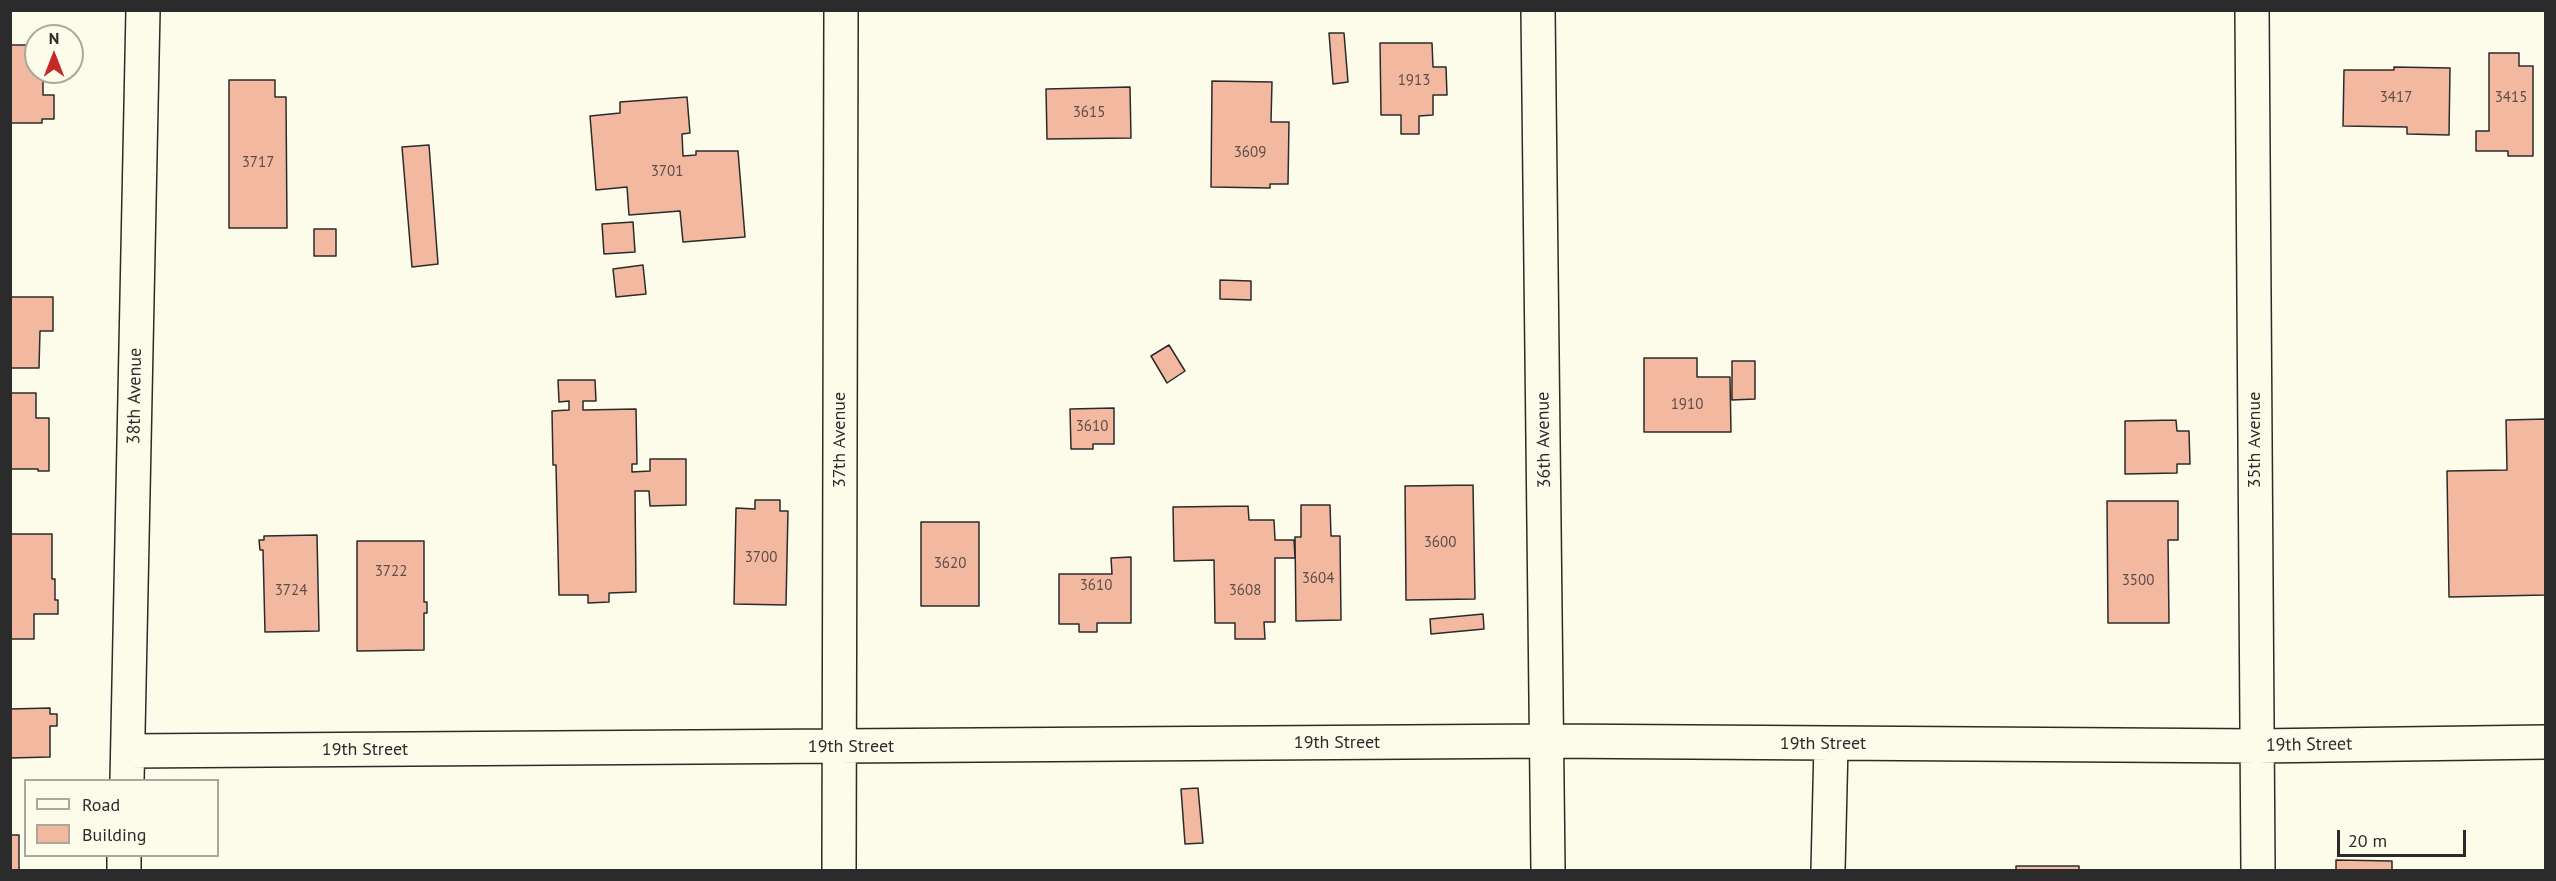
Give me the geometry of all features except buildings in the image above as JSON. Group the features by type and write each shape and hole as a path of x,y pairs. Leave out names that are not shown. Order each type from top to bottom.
{"street":[{"name":"38th Avenue","path":"127,766 143,10"},
{"name":"37th Avenue","path":"839,870 841,10"},
{"name":"36th Avenue","path":"1538,10 1548,870"},
{"name":"35th Avenue","path":"2252,10 2258,870"},
{"name":"19th Street","path":"127,766 839,747 1548,741 1830,745 2258,746 2546,742"},
{"path":"1828,870 1830,745"}]}
